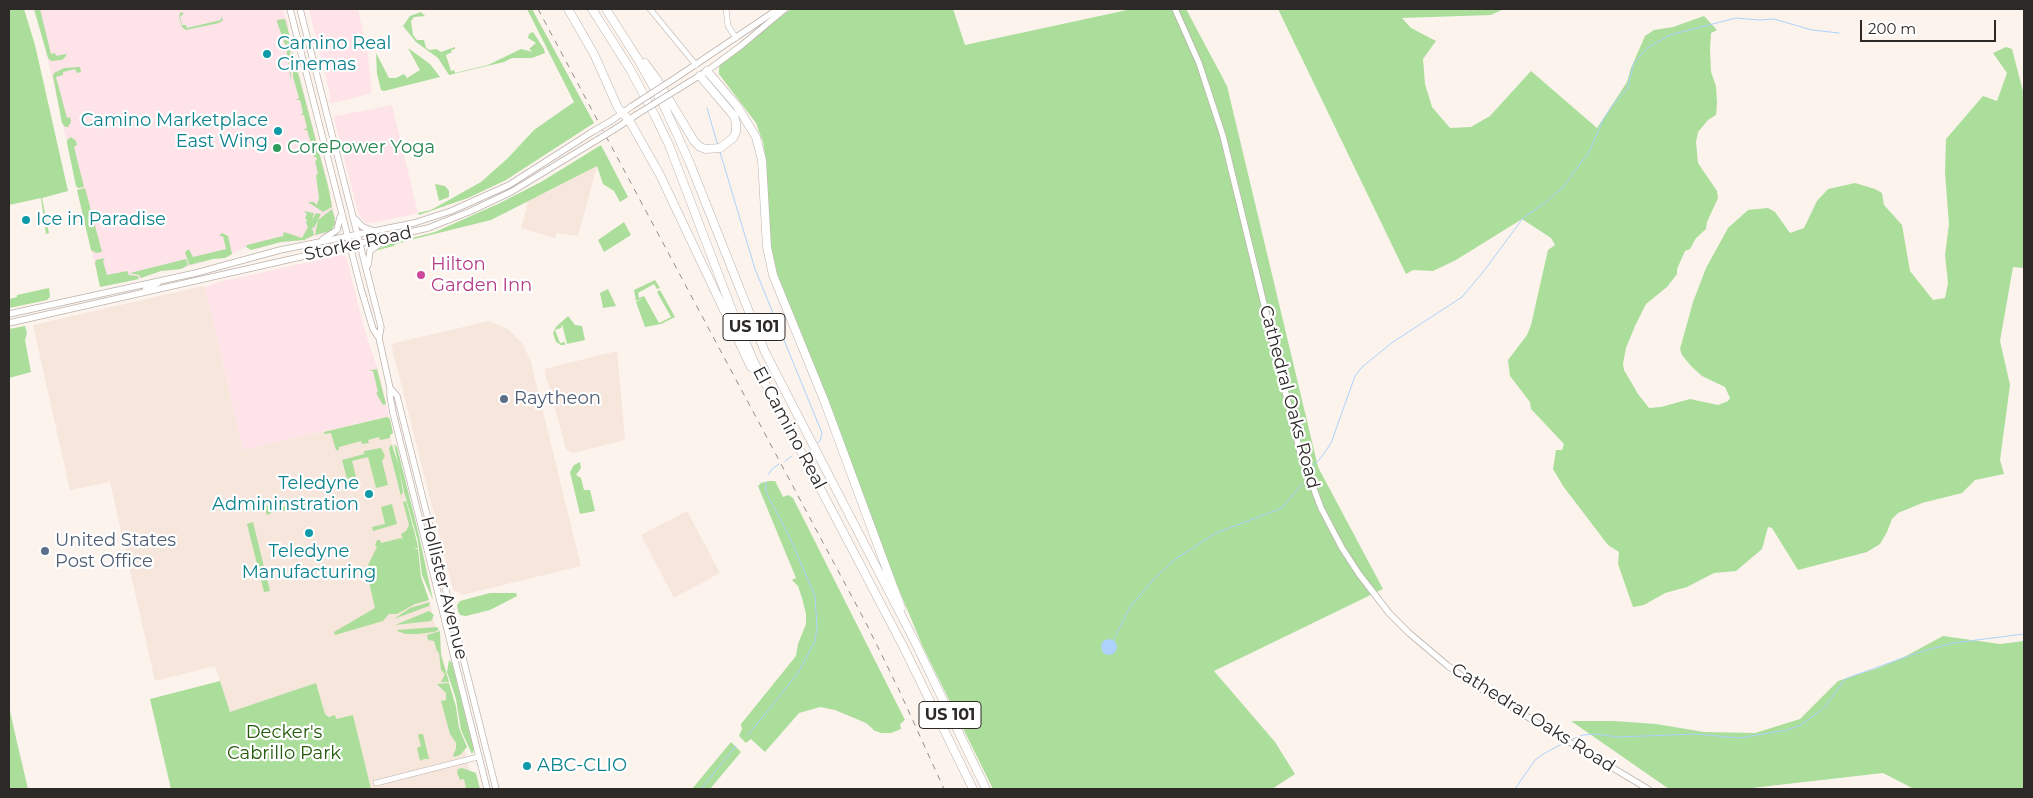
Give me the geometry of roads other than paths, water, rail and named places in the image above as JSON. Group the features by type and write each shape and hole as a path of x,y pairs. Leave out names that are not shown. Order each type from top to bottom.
{"highway":[{"path":"568,9 594,54 618,108 629,120 660,175 761,387 773,400"},
{"name":"El Camino Real","path":"592,9 634,76 669,145 736,318 773,400 904,648 973,789"},
{"path":"608,11 658,81 694,141 700,146 713,149 729,143 736,132 736,123 734,116 703,74"},
{"name":"El Camino Real","path":"608,11 639,61 675,131 765,352 914,640 986,789"},
{"path":"703,74 737,106 750,124 756,137 762,160 766,231 773,275 824,400 914,640"}],"main road":[{"name":"Hollister Avenue","path":"290,9 347,237 373,329 379,338 399,439 487,789"},
{"name":"Hollister Avenue","path":"300,9 381,327 379,338"},
{"name":"Storke Road","path":"9,314 304,245 384,230 451,211 495,192 530,173 778,9"},
{"name":"Storke Road","path":"9,323 390,238 440,224 493,201 532,181 703,74 754,36 785,9"},
{"name":"Cathedral Oaks Road","path":"1174,9 1198,63 1221,128 1300,452 1313,490 1331,529 1359,574 1389,613 1428,650 1474,685 1648,789"},
{"path":"696,65 703,74"},
{"path":"304,245 331,236 338,230 340,220 339,202"},
{"path":"352,213 356,221 363,227 372,230 384,230"},
{"path":"368,277 370,251 390,238"},
{"path":"145,292 146,288 157,285 160,280"},
{"name":"Hollister Avenue","path":"390,388 397,396 496,789"},
{"path":"399,439 403,441 410,464 414,468"}],"street":[{"path":"650,9 696,65"},
{"path":"726,9 728,26 736,38"},
{"path":"376,783 478,757"}],"water":[{"path":"1106,639 1112,639 1117,644 1115,653 1106,655 1101,650 1101,644"}],"waterway":[{"path":"1309,469 1320,459 1331,443 1355,376 1362,367 1393,342 1462,297 1523,218 1563,187 1589,152 1603,120 1627,89 1634,63 1647,48 1670,35 1736,18 1774,19 1812,30 1839,33"},
{"path":"707,108 718,146"},
{"path":"720,152 755,269 822,433 820,441 816,444"},
{"path":"785,461 792,456"},
{"path":"768,475 779,464"},
{"path":"748,735 798,673 815,641 817,627 815,596 790,538 766,492 766,482"},
{"path":"1114,639 1130,607 1153,580 1174,560 1216,533 1282,508 1302,484"},
{"path":"1570,740 1583,735 1595,734 1618,737 1696,734 1739,738 1787,730 1801,725 1825,707 1845,679 1920,652 1953,643 2024,634"},
{"path":"1515,789 1535,760 1564,743"},
{"path":"701,789 736,746"}],"railway":[{"path":"538,9 866,623 944,789"}],"place":[{"name":"Camino Real Cinemas","path":"267,54"},
{"name":"Camino Marketplace East Wing","path":"278,131"},
{"name":"CorePower Yoga","path":"277,148"},
{"name":"Ice in Paradise","path":"26,220"},
{"name":"Hilton Garden Inn","path":"421,275"},
{"name":"Raytheon","path":"504,399"},
{"name":"Teledyne Admininstration","path":"369,494"},
{"name":"Teledyne Manufacturing","path":"309,533"},
{"name":"United States Post Office","path":"45,551"},
{"name":"ABC-CLIO","path":"527,766"}],"park label":[{"name":"Decker's Cabrillo Park","path":"284,743"}]}
